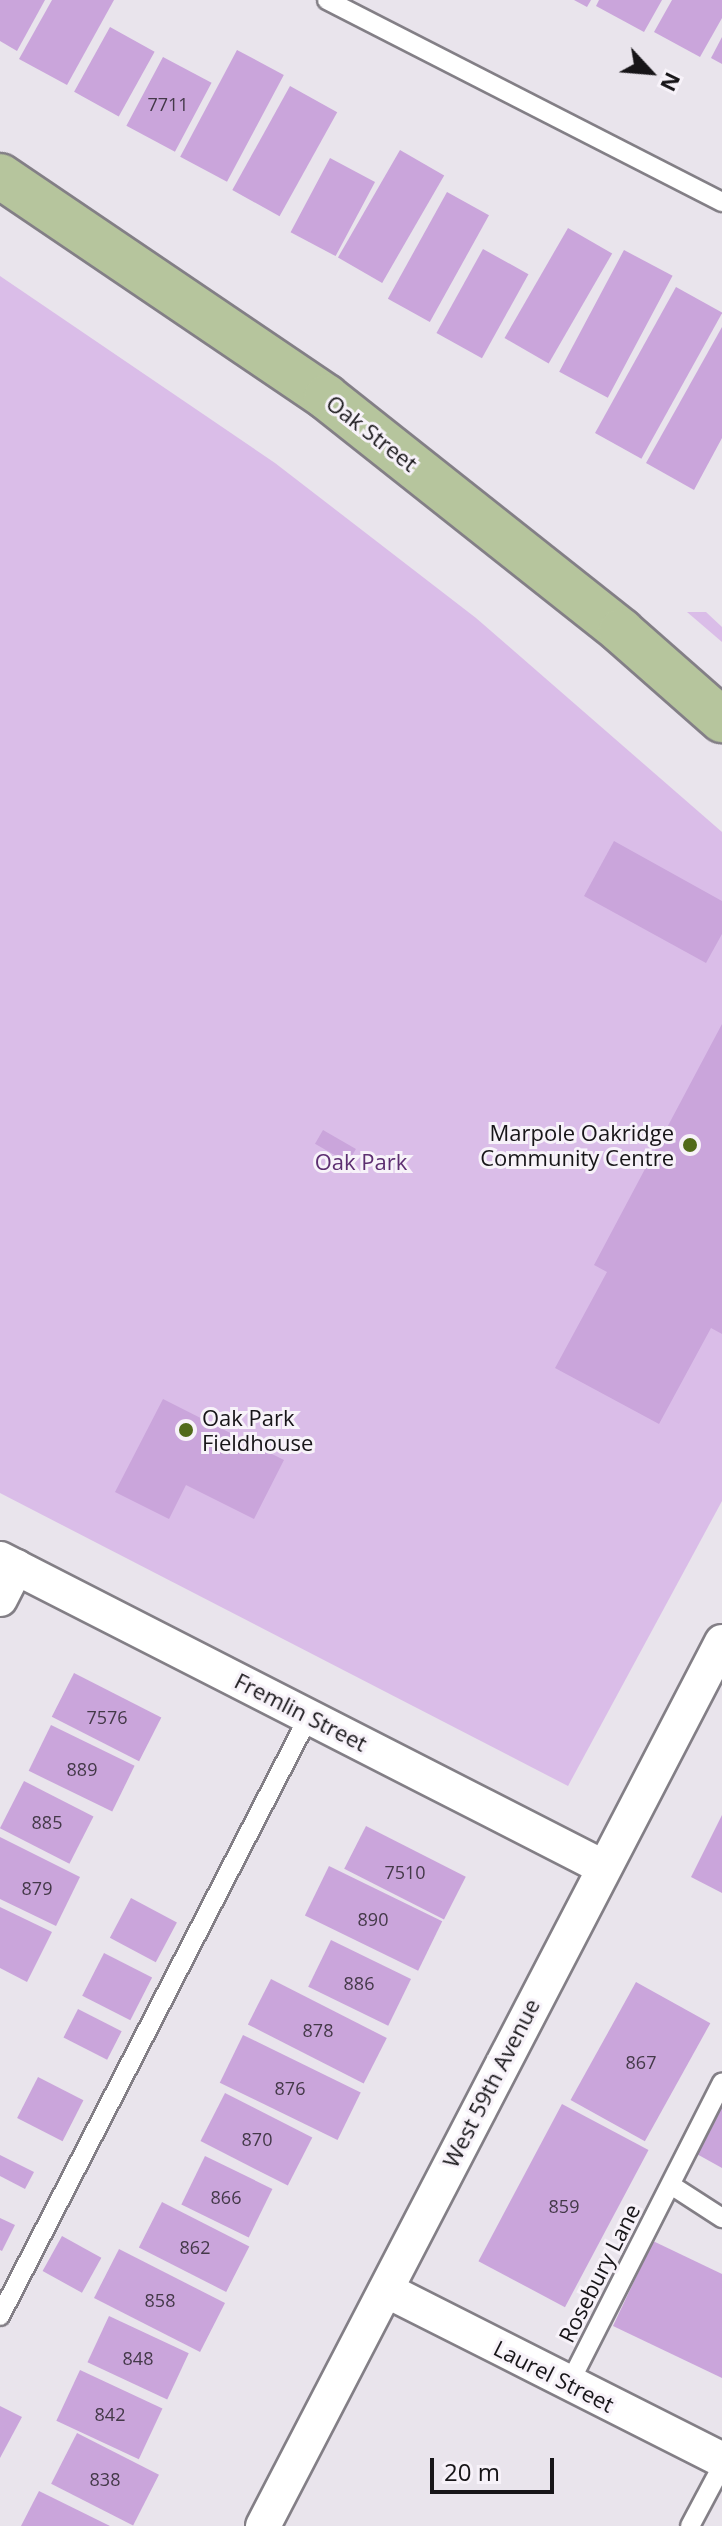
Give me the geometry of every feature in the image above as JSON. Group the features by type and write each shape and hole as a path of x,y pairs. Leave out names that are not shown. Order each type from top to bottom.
{"main road":[{"name":"Oak Street","path":"0,176 326,397 621,631 722,720"}],"street":[{"path":"0,1599 8,1563"},
{"name":"Fremlin Street","path":"8,1563 601,1866"},
{"name":"West 59th Avenue","path":"263,2526 601,1866 722,1642"},
{"name":"Laurel Street","path":"386,2290 722,2463"}],"lane":[{"path":"327,0 722,202"},
{"path":"0,2316 309,1716"},
{"name":"Rosebury Lane","path":"569,2384 722,2083"},
{"path":"671,2185 722,2218"},
{"path":"690,2526 722,2463"}],"green space":[{"name":"Oak Park","path":"0,276 275,463 476,618 722,832 722,1501 568,1786 0,1493"},
{"path":"687,612 706,612 722,627 722,642"}],"building":[{"path":"0,0 45,0 17,51 0,41"},
{"path":"52,0 114,0 67,85 19,59"},
{"path":"574,0 591,0 587,7"},
{"path":"599,0 662,0 644,32 596,6"},
{"path":"672,0 722,0 722,18 700,57 654,32"},
{"path":"110,27 155,52 119,116 74,92"},
{"path":"722,37 722,64 711,58"},
{"path":"237,50 284,75 227,182 180,157"},
{"path":"163,57 212,83 175,152 126,126"},
{"path":"290,86 337,112 280,216 232,190"},
{"path":"400,150 444,176 382,283 338,257"},
{"path":"330,158 375,182 336,256 291,232"},
{"path":"447,192 489,215 430,322 388,299"},
{"path":"568,228 612,254 549,363 504,338"},
{"path":"483,249 528,274 482,358 436,333"},
{"path":"624,250 673,276 608,398 559,372"},
{"path":"676,287 722,313 641,459 595,433"},
{"path":"722,327 722,438 694,490 646,463"},
{"path":"614,841 722,901 722,934 706,963 584,896"},
{"name":"Marpole Oakridge Community Centre","path":"722,1024 722,1334 711,1328 659,1424 555,1368 607,1272 594,1265"},
{"path":"323,1130 356,1149 348,1163 315,1144"},
{"name":"Oak Park Fieldhouse","path":"163,1399 284,1460 254,1519 186,1485 169,1519 115,1492"},
{"path":"74,1673 161,1717 139,1761 52,1717"},
{"path":"51,1725 135,1766 112,1812 29,1771"},
{"path":"24,1781 93,1816 69,1864 0,1828"},
{"path":"722,1815 722,1893 691,1877"},
{"path":"366,1826 466,1877 444,1920 344,1869"},
{"path":"0,1837 80,1877 56,1926 0,1899"},
{"path":"329,1866 442,1921 418,1971 305,1915"},
{"path":"131,1898 177,1922 156,1962 110,1938"},
{"path":"0,1907 52,1932 27,1982 0,1968"},
{"path":"331,1940 411,1979 388,2026 308,1987"},
{"path":"104,1953 152,1978 130,2020 82,1996"},
{"path":"271,1979 387,2038 364,2083 248,2024"},
{"path":"636,1982 710,2023 645,2141 571,2100"},
{"path":"78,2009 122,2031 107,2060 63,2038"},
{"path":"243,2035 361,2092 338,2140 220,2083"},
{"path":"38,2077 83,2100 63,2141 17,2118"},
{"path":"225,2093 312,2137 288,2186 200,2141"},
{"path":"722,2103 722,2168 695,2153"},
{"path":"562,2104 649,2150 565,2307 478,2261"},
{"path":"0,2155 34,2172 25,2189 0,2176"},
{"path":"205,2156 272,2189 249,2237 181,2205"},
{"path":"162,2202 249,2246 226,2292 139,2247"},
{"path":"0,2218 15,2225 2,2251 0,2250"},
{"path":"62,2236 101,2258 82,2293 43,2271"},
{"path":"653,2241 722,2274 722,2378 613,2326"},
{"path":"119,2249 225,2303 200,2352 94,2298"},
{"path":"109,2316 189,2353 167,2399 87,2362"},
{"path":"80,2370 162,2408 139,2459 56,2421"},
{"path":"0,2406 22,2417 0,2458"},
{"path":"77,2433 159,2475 133,2526 51,2484"},
{"path":"39,2491 110,2526 21,2526"}],"place":[{"name":"Marpole Oakridge Community Centre","path":"690,1145"},
{"name":"Oak Park Fieldhouse","path":"186,1430"}]}
